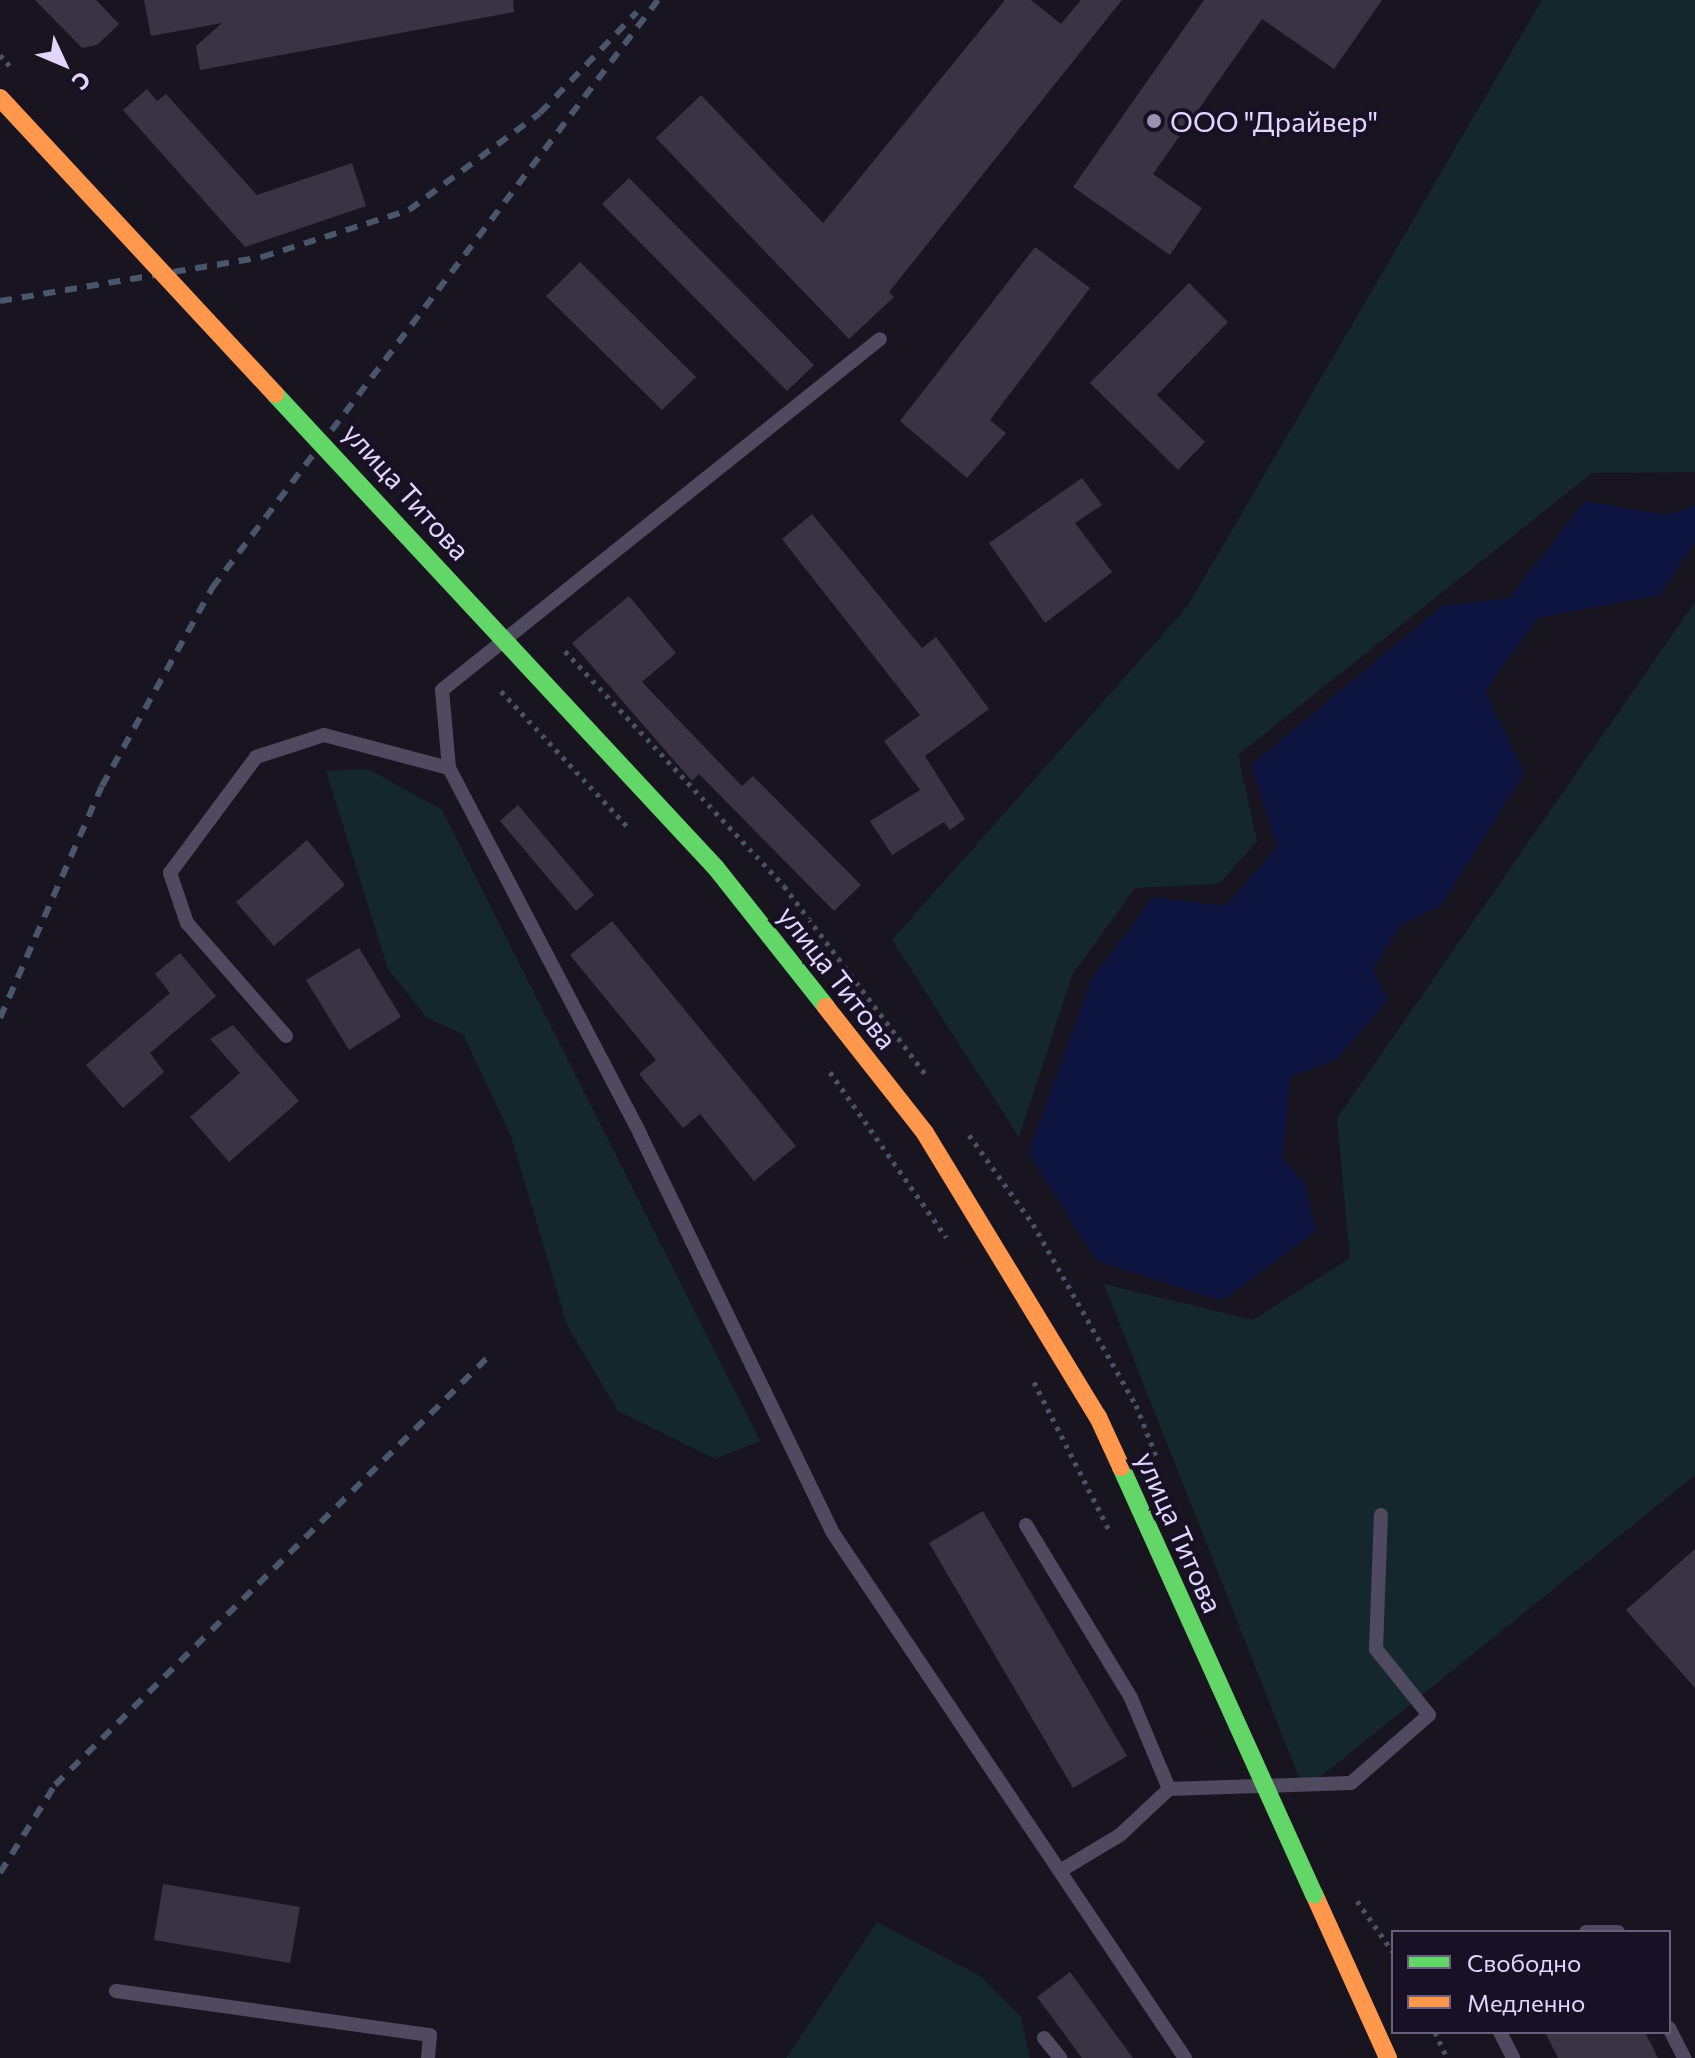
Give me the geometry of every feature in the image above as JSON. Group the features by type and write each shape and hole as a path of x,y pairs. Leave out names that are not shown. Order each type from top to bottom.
{"main road":[{"name":"улица Титова","path":"0,98 716,868 925,1133 1098,1417 1388,2058"}],"lane":[{"path":"880,339 442,690 449,768 640,1134 833,1533 1185,2058"},
{"path":"286,1036 187,923 170,873 256,757 324,735 449,768"},
{"path":"1060,1871 1120,1835 1169,1789 1351,1783 1429,1715 1376,1649 1381,1515"},
{"path":"1026,1525 1131,1698 1169,1789"},
{"path":"116,1991 430,2035 428,2058"},
{"path":"1671,2032 1684,2058"},
{"path":"1501,2034 1513,2058"},
{"path":"1044,2038 1060,2058"}],"path":[{"path":"488,677 639,839"},
{"path":"826,1066 953,1248"},
{"path":"1028,1371 1115,1544"},
{"path":"1351,1892 1391,1949"},
{"path":"1436,2034 1447,2058"}],"shaded area":[{"path":"1542,0 1695,0 1695,472 1592,473 1238,755 1257,841 1219,884 1135,888 1072,975 1019,1137 892,940 1187,607"},
{"path":"1585,501 1666,515 1695,505 1695,542 1660,595 1538,618 1485,691 1524,773 1442,905 1401,925 1373,969 1388,1000 1336,1060 1290,1077 1283,1159 1305,1184 1316,1231 1222,1301 1097,1261 1028,1153 1091,980 1153,897 1226,906 1277,847 1251,765 1442,606 1509,598"},
{"path":"1695,602 1695,1475 1304,1790 1104,1284 1253,1320 1350,1258 1337,1118"},
{"path":"368,769 442,810 760,1441 715,1459 618,1411 567,1325 511,1136 463,1034 427,1018 388,969 326,771"},
{"path":"877,1922 982,1977 1021,2017 1030,2058 786,2058"}],"building":[{"path":"35,0 96,0 119,24 97,45 82,48"},
{"path":"144,0 513,0 514,12 200,70 196,46 222,23 151,36"},
{"path":"1005,0 1031,0 1061,24 1081,0 1122,0 889,292 894,297 849,339 656,138 701,95 823,223"},
{"name":"ООО \"Драйвер\"","path":"1204,0 1382,0 1334,69 1262,19 1153,174 1202,208 1170,255 1073,187"},
{"path":"147,89 157,101 166,94 257,195 352,163 366,206 245,247 123,110"},
{"path":"629,178 814,365 787,391 602,204"},
{"path":"1035,247 1090,288 990,420 1006,433 967,478 900,421"},
{"path":"580,262 696,377 662,410 546,296"},
{"path":"1189,283 1228,322 1157,395 1205,442 1178,470 1090,383"},
{"path":"1082,478 1102,505 1075,523 1112,572 1045,623 989,543"},
{"path":"812,514 922,648 936,637 989,709 925,756 965,819 950,830 944,822 892,855 870,821 920,790 884,741 920,715 782,539"},
{"path":"629,596 676,653 642,682 742,786 753,776 861,885 834,911 699,774 692,781 572,643"},
{"path":"518,805 594,895 576,911 500,821"},
{"path":"307,840 345,885 274,946 236,902"},
{"path":"612,921 796,1146 754,1181 700,1114 683,1128 639,1074 656,1060 570,955"},
{"path":"359,948 401,1017 349,1050 306,980"},
{"path":"180,953 216,996 150,1053 164,1072 123,1108 86,1065 170,993 155,974"},
{"path":"233,1025 299,1101 229,1162 190,1117 240,1073 210,1039"},
{"path":"983,1511 1127,1756 1073,1788 929,1543"},
{"path":"1695,1549 1695,1688 1626,1610"},
{"path":"163,1884 300,1907 290,1963 154,1940"},
{"path":"1070,1972 1133,2058 1082,2058 1037,1997"},
{"path":"1546,2034 1646,2034 1658,2058 1558,2058"}],"railway":[{"path":"0,1018 102,786 212,588 658,0"},
{"path":"0,301 262,257 409,210 540,113 637,12"},
{"path":"0,1873 55,1785 491,1354"}],"traffic: slow":[{"path":"0,98 275,394"},
{"path":"826,1007 925,1133 1098,1417 1121,1467"},
{"path":"1314,1894 1388,2058"}],"traffic: fast":[{"path":"275,394 716,868 826,1007"},
{"path":"1121,1467 1314,1894"}],"place":[{"name":"ООО \"Драйвер\"","path":"1154,121"}]}
